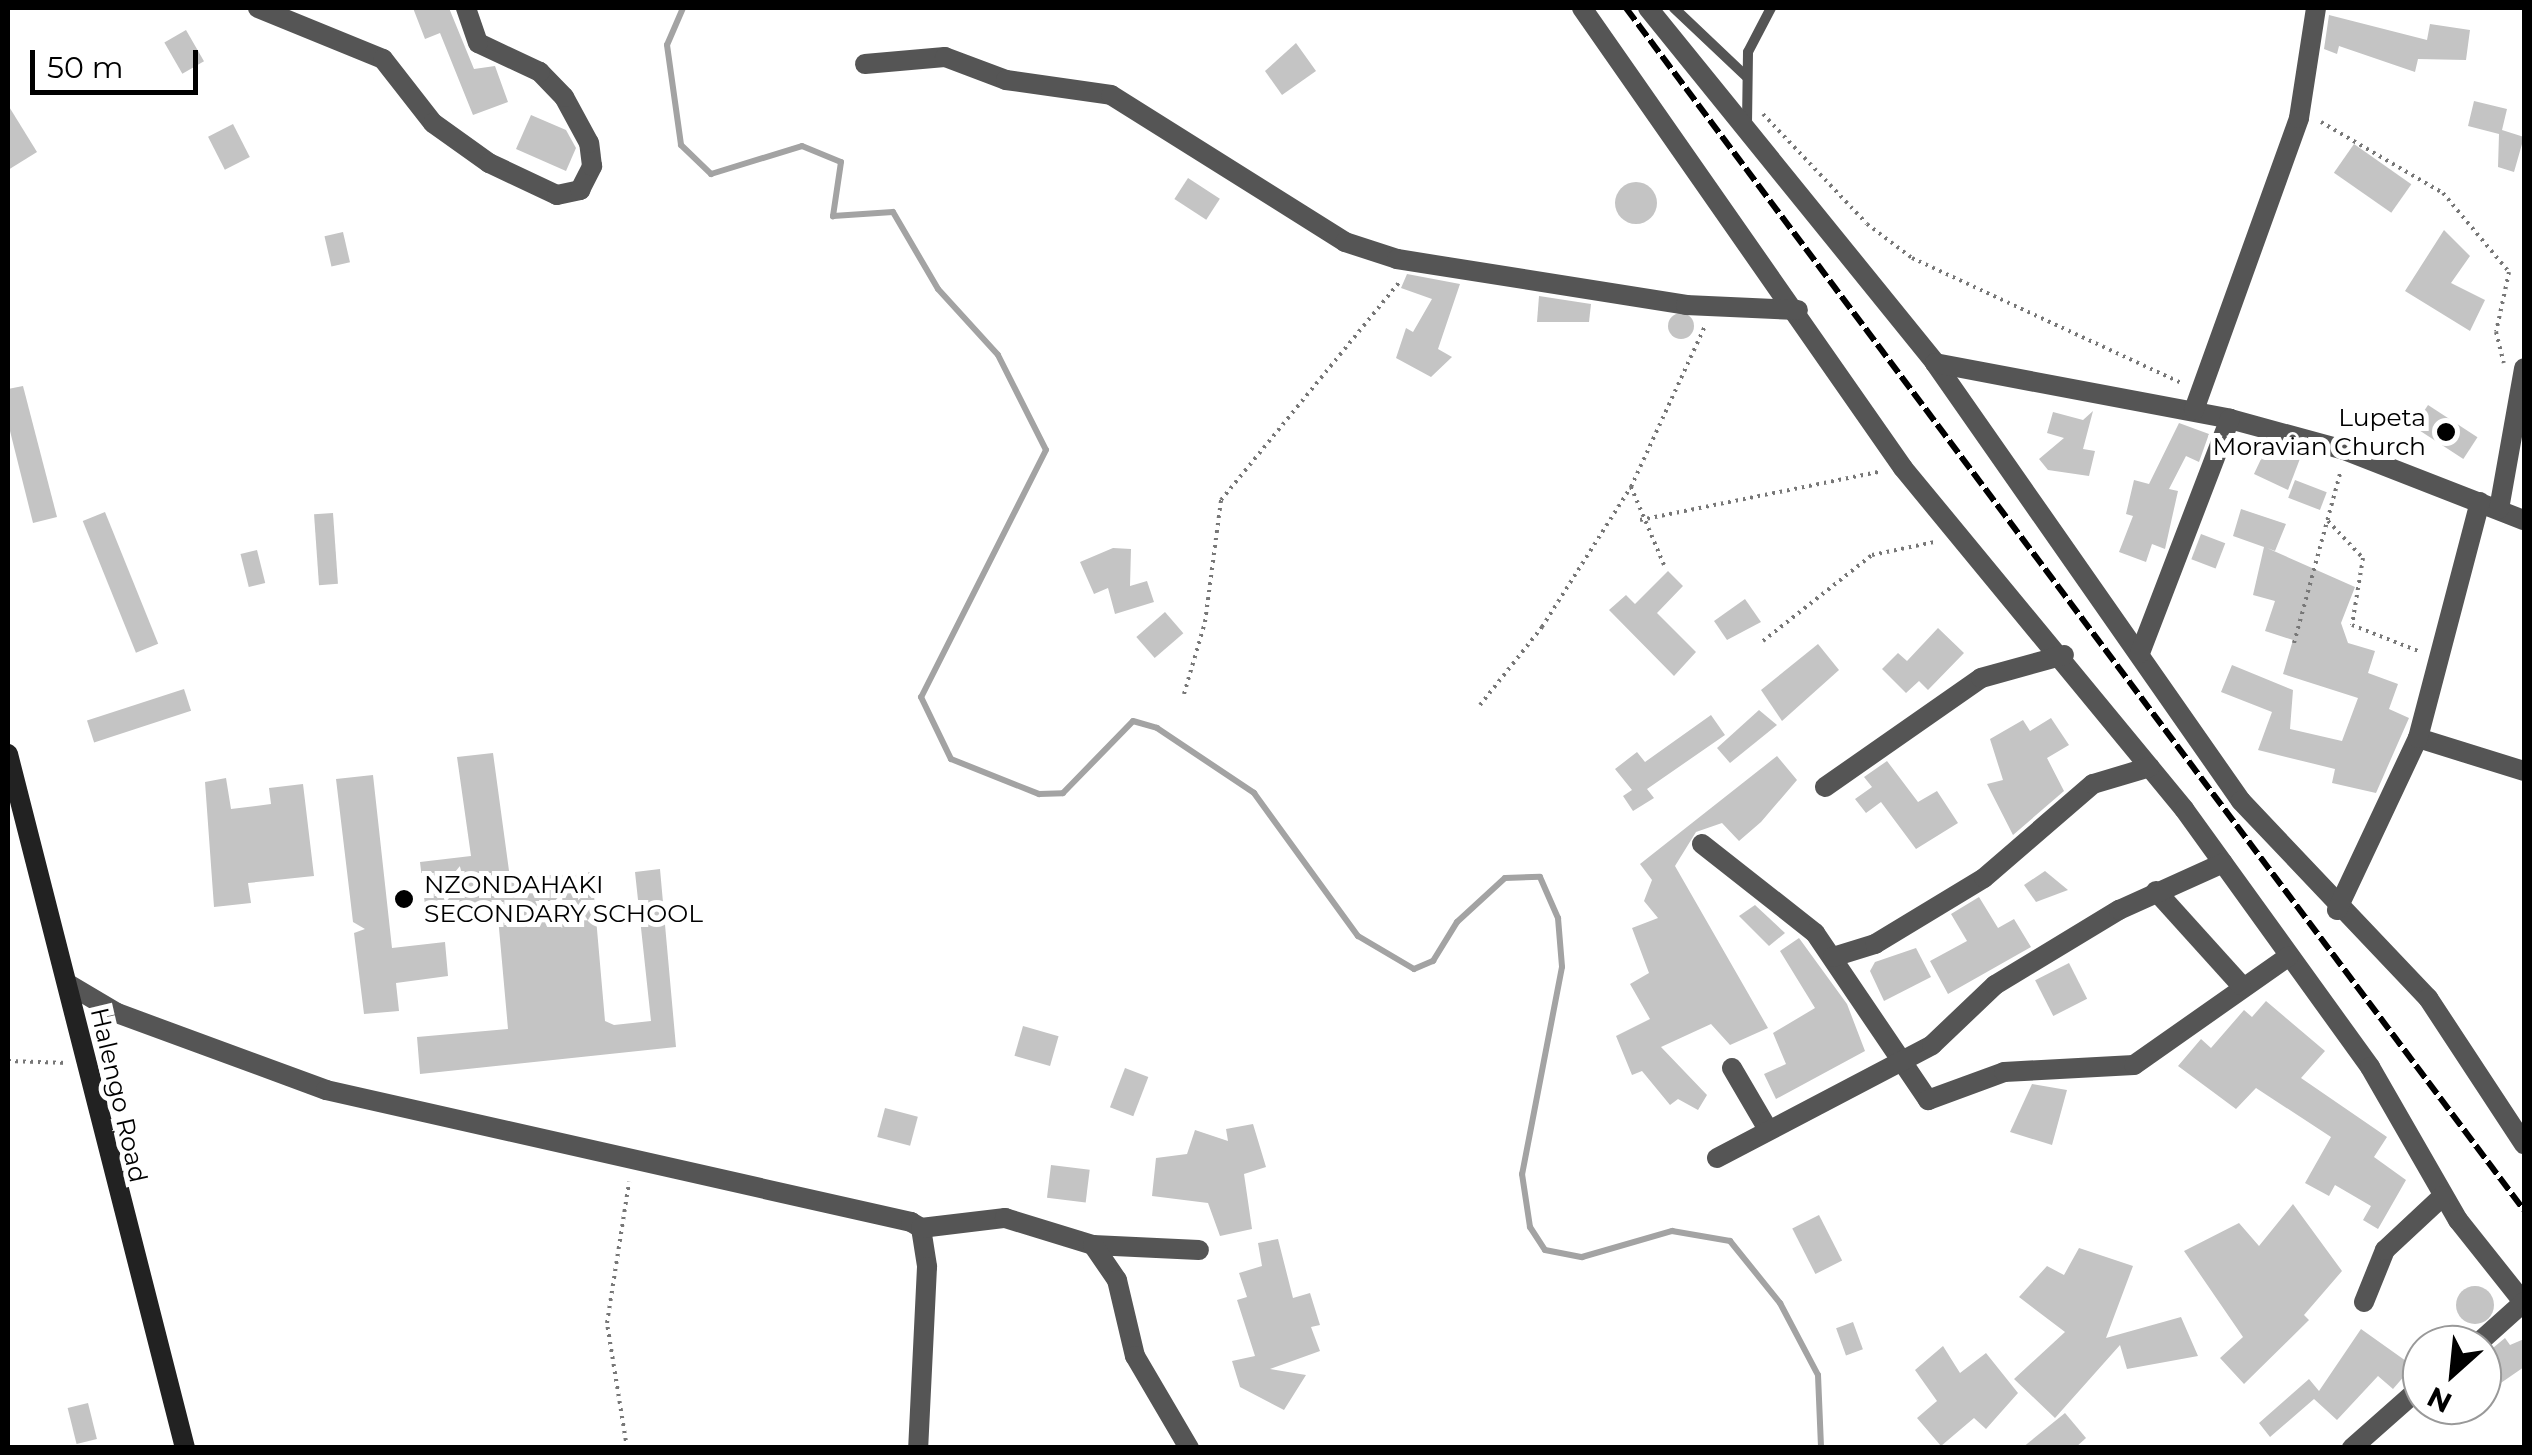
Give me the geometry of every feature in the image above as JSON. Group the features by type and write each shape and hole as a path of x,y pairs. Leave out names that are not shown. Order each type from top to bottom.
{"street":[{"path":"258,8 383,59 433,123 489,163 557,195 580,190 592,166 588,143 564,97 522,61 478,43 466,8"},
{"path":"1582,8 1798,310 1903,468 2064,654 2370,1067 2443,1196 2524,1302 2498,1325"},
{"path":"1648,8 1935,362 2242,800 2337,910 2428,998 2523,1133"},
{"path":"2196,401 2300,112 2316,8"},
{"path":"866,64 945,57 1006,80 1111,95 1345,242 1409,262 1709,307 1798,310"},
{"path":"1935,362 2196,401 2230,419 2344,450 2524,520"},
{"path":"2337,910 2418,738 2489,506 2520,377"},
{"path":"2140,654 2230,419"},
{"path":"1825,787 1981,678 2064,654"},
{"path":"2418,738 2524,771"},
{"name":"Halengo Road","path":"8,754 13,796 70,985 85,1065 185,1448"},
{"path":"1833,957 1891,936 1984,878 2093,784 2150,767"},
{"path":"1702,844 1773,896 1833,957 1898,1066 1939,1101 2004,1072 2134,1065 2241,985 2289,956"},
{"path":"1717,1158 1767,1128 1898,1066 1995,985 2156,891 2223,864"},
{"path":"2156,891 2241,985"},
{"path":"70,985 117,1013 326,1090 860,1204 921,1228 1005,1218 1093,1245 1198,1250"},
{"path":"1732,1068 1767,1128"},
{"path":"2364,1302 2385,1250 2443,1196"},
{"path":"918,1448 921,1228"},
{"path":"1093,1245 1117,1280 1135,1356 1188,1448"},
{"path":"2354,1447 2402,1404"}],"lane":[{"path":"1674,8 1746,76"},
{"path":"1747,130 1746,76 1771,8"}],"path":[{"path":"1746,97 1900,250 2196,401"},
{"path":"2300,112 2443,193 2509,272 2496,332 2520,377"},
{"path":"1184,694 1205,622 1221,500 1385,308 1409,262"},
{"path":"1480,705 1631,488 1692,371 1709,307"},
{"path":"2294,642 2344,450"},
{"path":"1640,520 1903,468"},
{"path":"1631,488 1640,520 1664,565"},
{"path":"2328,521 2363,558 2352,625 2440,658"},
{"path":"1763,642 1872,555 1968,540"},
{"path":"8,1060 85,1065"},
{"path":"628,1448 608,1323 615,1232 636,1158"}],"building":[{"path":"413,8 449,8 474,69 495,66 508,102 473,115 440,33 425,39"},
{"path":"2329,15 2427,40 2430,24 2470,30 2466,60 2418,59 2415,72 2339,46 2337,54 2324,49"},
{"path":"186,30 204,61 182,74 164,42"},
{"path":"1296,43 1316,71 1282,95 1265,71"},
{"path":"2474,101 2507,109 2502,130 2524,137 2514,172 2498,167 2499,134 2468,126"},
{"path":"8,105 37,152 8,170"},
{"path":"531,115 566,130 576,148 566,171 516,149"},
{"path":"233,124 250,157 225,170 208,137"},
{"path":"2354,144 2411,184 2391,213 2334,173"},
{"path":"1188,178 1220,199 1206,220 1174,199"},
{"path":"1636,182 1651,188 1657,203 1651,218 1636,224 1621,218 1615,203 1621,188"},
{"path":"2444,230 2470,256 2451,283 2485,300 2470,331 2405,291"},
{"path":"343,232 350,262 331,266 324,236"},
{"path":"1407,274 1460,284 1438,349 1452,357 1431,377 1396,358 1406,328 1413,332 1432,299 1401,288"},
{"path":"1539,296 1591,304 1589,322 1537,322"},
{"path":"1681,313 1690,317 1694,326 1690,335 1681,339 1672,335 1668,326 1672,317"},
{"path":"23,386 57,517 33,523 8,423 8,389"},
{"name":"Lupeta Moravian Church","path":"2428,405 2477,437 2463,459 2414,427"},
{"path":"2093,411 2083,449 2095,451 2089,476 2048,470 2039,459 2064,438 2047,433 2053,412 2083,420"},
{"path":"2179,423 2209,434 2199,462 2186,456 2169,489 2178,491 2165,549 2152,544 2146,562 2119,552 2133,516 2126,514 2134,480 2149,484"},
{"path":"2268,444 2301,456 2288,490 2254,474"},
{"path":"2295,480 2327,492 2320,510 2288,498"},
{"path":"2241,509 2286,524 2275,551 2267,548 2355,587 2341,623 2348,643 2375,651 2368,673 2398,684 2389,709 2409,718 2376,793 2332,783 2335,769 2258,750 2272,712 2221,692 2232,665 2293,690 2290,729 2342,741 2358,698 2283,674 2293,640 2265,631 2275,601 2253,595 2264,547 2233,536"},
{"path":"105,512 158,644 136,653 83,521"},
{"path":"333,513 338,584 319,585 314,514"},
{"path":"2201,534 2225,543 2216,569 2191,559"},
{"path":"1113,548 1131,549 1130,586 1147,581 1154,602 1115,614 1108,588 1094,594 1080,562"},
{"path":"257,550 265,583 249,587 241,554"},
{"path":"1668,571 1683,586 1657,613 1696,652 1674,676 1609,610 1626,595 1635,604"},
{"path":"1745,599 1761,622 1727,640 1714,621"},
{"path":"1165,612 1183,633 1155,658 1136,637"},
{"path":"1938,628 1964,653 1928,690 1919,681 1906,693 1882,669 1898,653 1907,661"},
{"path":"1818,644 1839,670 1782,721 1761,690"},
{"path":"184,689 191,711 94,742 87,721"},
{"path":"1759,710 1777,725 1730,763 1717,748"},
{"path":"1711,715 1725,735 1647,789 1654,798 1633,811 1623,796 1632,790 1615,769 1637,752 1645,762"},
{"path":"2051,718 2069,745 2047,758 2064,791 2013,835 1987,784 2003,780 1990,739 2023,720 2030,731"},
{"path":"493,753 510,878 592,872 605,1021 614,1025 651,1021 635,872 660,869 676,1047 420,1074 417,1037 508,1029 497,906 426,914 420,862 471,856 457,757"},
{"path":"1777,756 1797,780 1761,822 1739,841 1722,823 1696,832 1675,866 1768,1028 1730,1045 1711,1024 1661,1047 1707,1095 1698,1110 1678,1099 1670,1105 1642,1071 1632,1075 1616,1036 1650,1019 1630,984 1649,973 1632,928 1658,918 1644,901 1652,880 1640,864"},
{"path":"1887,761 1918,802 1937,791 1958,823 1916,849 1881,802 1866,813 1855,799 1872,787 1864,777"},
{"path":"373,775 392,948 445,942 448,976 396,983 399,1011 364,1014 354,933 365,929 353,922 336,779"},
{"path":"226,778 231,809 271,804 269,788 303,784 314,876 248,883 251,903 214,907 205,782"},
{"path":"2045,871 2068,890 2036,902 2024,885"},
{"path":"1979,897 1998,928 2014,919 2031,947 1948,994 1930,961 1967,941 1951,914"},
{"path":"1755,905 1785,933 1769,946 1739,916"},
{"path":"1799,938 1847,1004 1865,1051 1776,1099 1764,1074 1786,1064 1773,1033 1815,1008 1780,951"},
{"path":"1916,948 1931,977 1884,1001 1870,971 1875,962"},
{"path":"2069,963 2087,999 2053,1016 2035,980"},
{"path":"2266,1001 2325,1051 2301,1078 2387,1137 2374,1157 2406,1180 2378,1229 2363,1220 2371,1206 2335,1185 2329,1196 2305,1183 2331,1137 2256,1088 2236,1109 2178,1066 2201,1039 2211,1048 2244,1010 2252,1017"},
{"path":"1023,1026 1059,1036 1050,1066 1014,1056"},
{"path":"1125,1068 1148,1077 1133,1116 1110,1107"},
{"path":"2032,1084 2067,1090 2052,1145 2010,1132"},
{"path":"885,1108 918,1117 910,1146 877,1137"},
{"path":"1253,1124 1266,1167 1244,1174 1252,1229 1220,1236 1208,1203 1152,1196 1156,1158 1187,1154 1195,1130 1228,1141 1226,1129"},
{"path":"1051,1165 1090,1170 1086,1203 1047,1198"},
{"path":"2293,1204 2342,1271 2304,1315 2309,1320 2244,1384 2220,1358 2243,1337 2184,1251 2239,1223 2259,1246"},
{"path":"1819,1215 1842,1260 1815,1274 1792,1229"},
{"path":"1278,1239 1293,1298 1310,1293 1320,1325 1311,1327 1320,1351 1270,1369 1306,1375 1284,1410 1240,1387 1232,1361 1255,1356 1237,1300 1247,1297 1239,1273 1262,1266 1258,1243"},
{"path":"2079,1248 2133,1266 2106,1338 2181,1317 2198,1356 2127,1369 2120,1345 2055,1418 2014,1379 2065,1332 2019,1297 2047,1266 2064,1275"},
{"path":"2475,1286 2489,1291 2494,1305 2489,1319 2475,1324 2461,1319 2456,1305 2461,1291"},
{"path":"1853,1322 1863,1349 1846,1355 1836,1328"},
{"path":"2361,1329 2402,1358 2402,1379 2393,1389 2378,1376 2337,1420 2314,1399 2270,1437 2259,1423 2309,1379 2319,1391"},
{"path":"2505,1338 2510,1345 2524,1339 2524,1367 2502,1382"},
{"path":"1943,1346 1960,1373 1986,1353 2018,1393 1986,1429 1974,1418 1941,1446 1917,1418 1937,1401 1915,1370"},
{"path":"88,1403 97,1439 77,1444 68,1408"},
{"path":"2065,1413 2086,1438 2075,1448 2022,1448"}],"waterway":[{"path":"683,8 667,45 681,145 711,174 802,146 841,162 833,216 893,212 938,289 998,355 1046,450 921,697 951,759 1039,794 1063,793 1133,721 1157,728 1254,793 1358,936 1414,969 1433,961 1457,922 1505,878 1540,877 1558,918 1562,967 1522,1174 1530,1227 1545,1250 1582,1257 1672,1231 1730,1241 1780,1303 1818,1375 1821,1448"}],"railway":[{"path":"1626,8 2524,1210"}],"place":[{"name":"Lupeta Moravian Church","path":"2446,432"},
{"name":"NZONDAHAKI SECONDARY SCHOOL","path":"404,899"}]}
